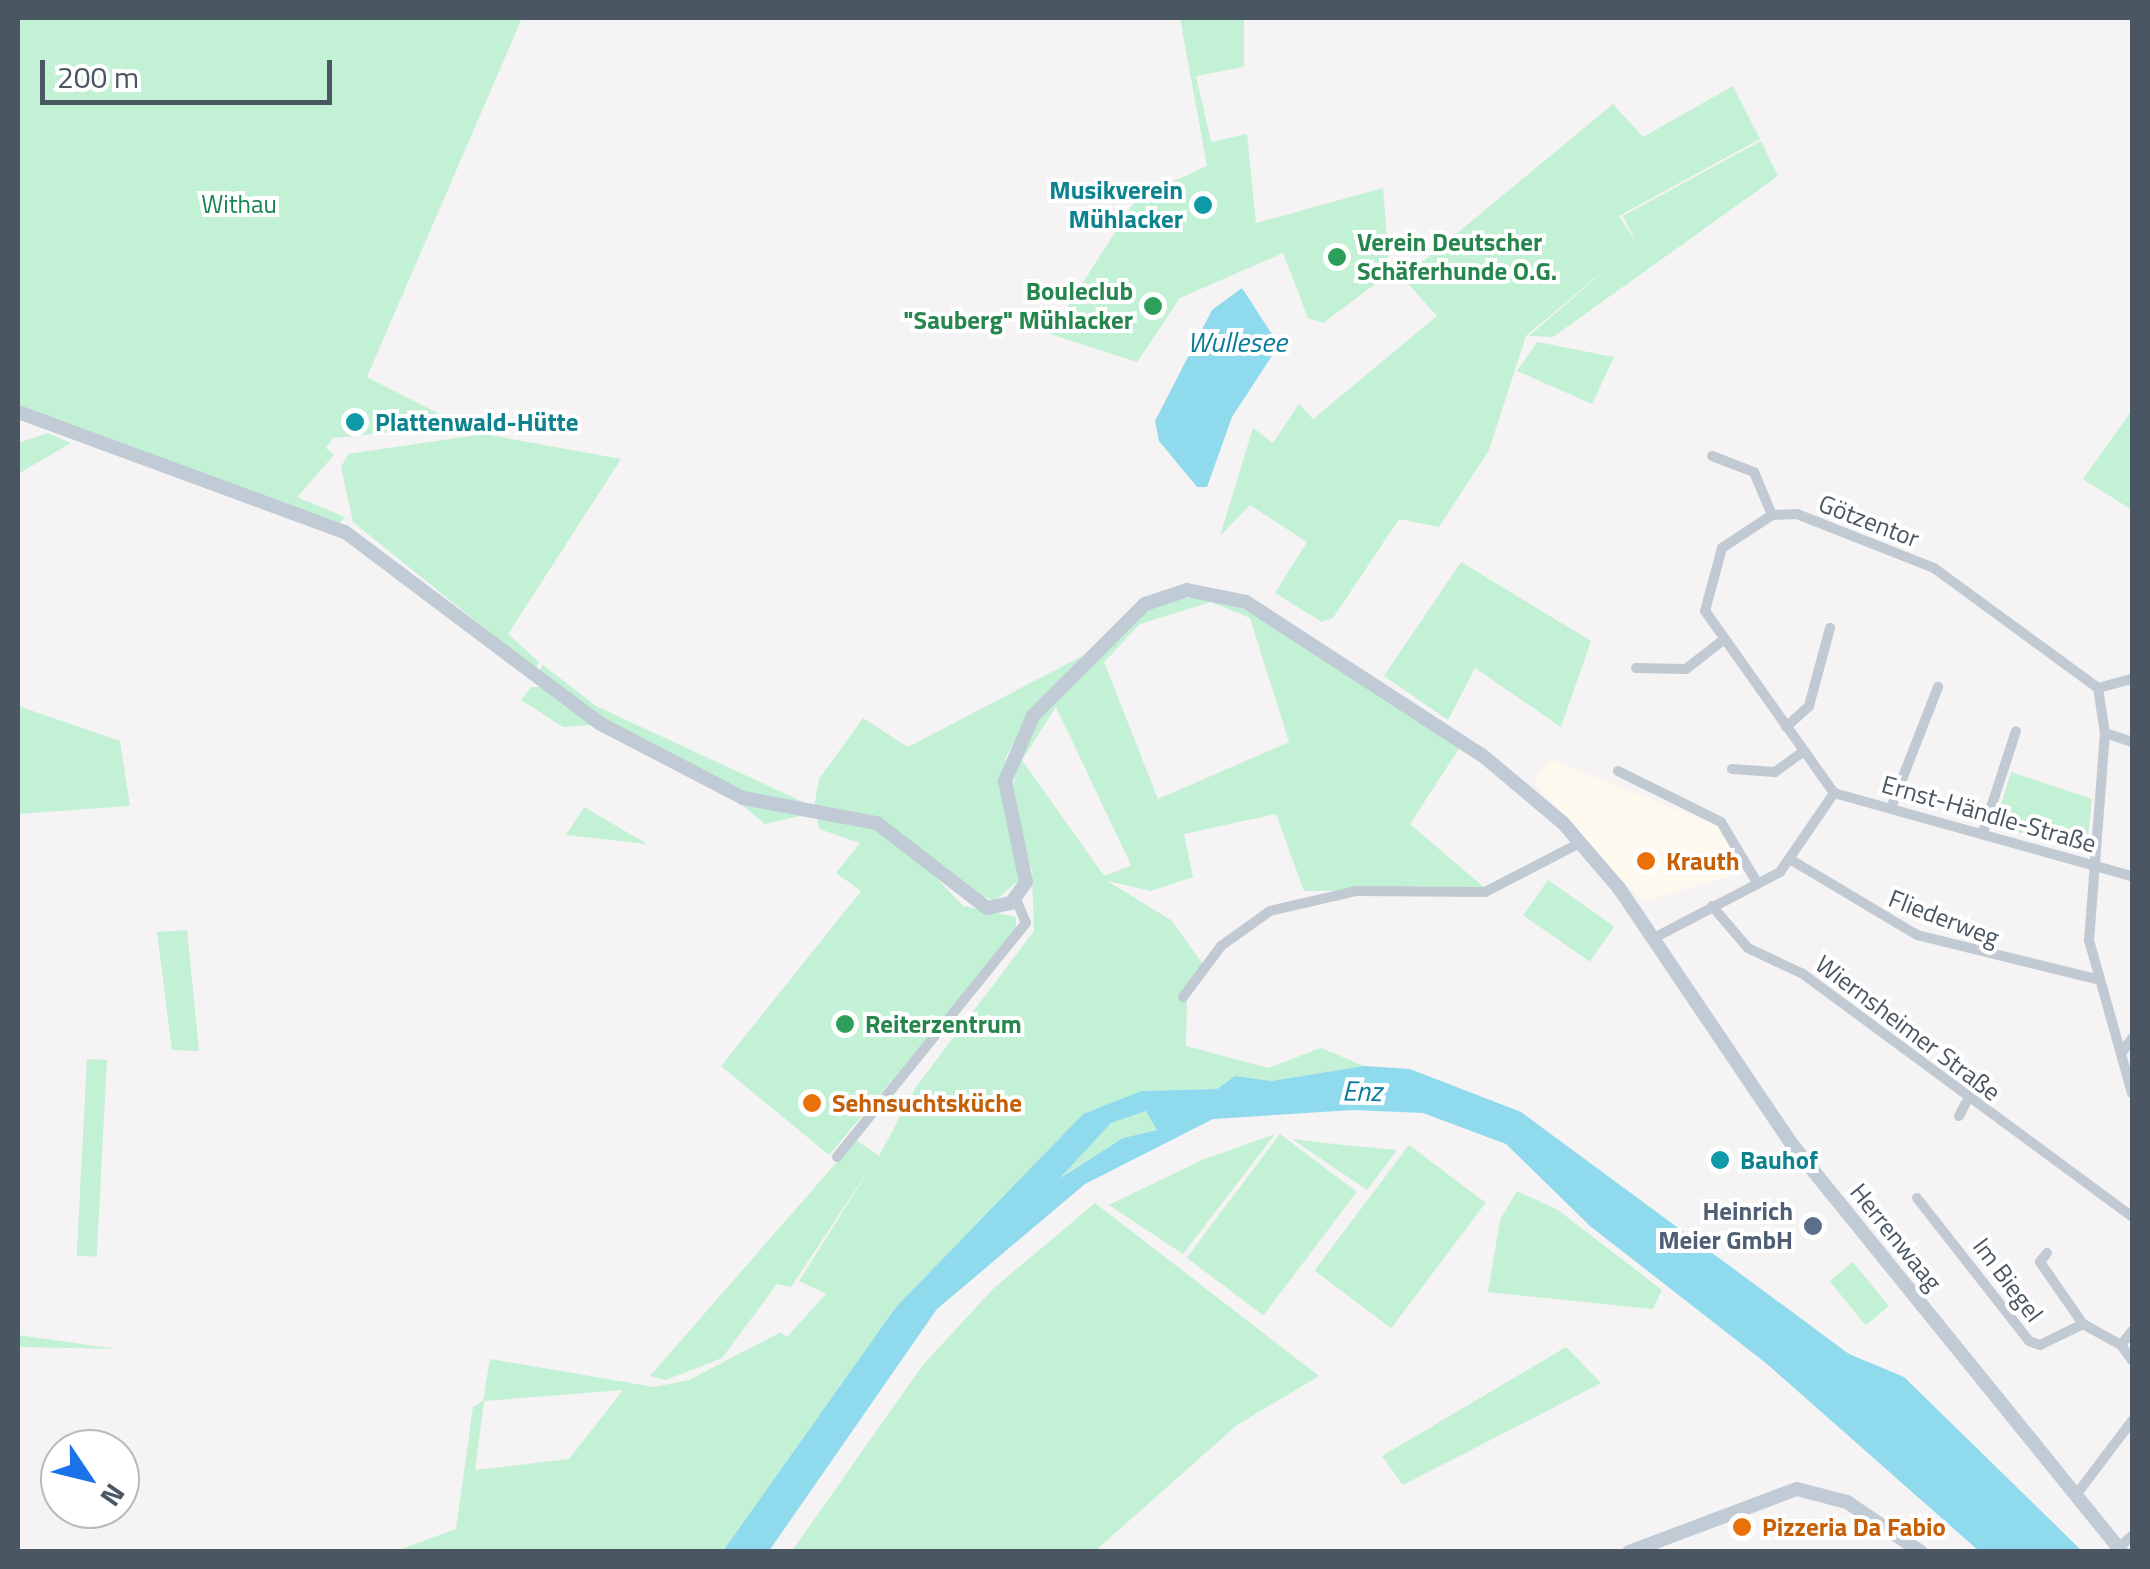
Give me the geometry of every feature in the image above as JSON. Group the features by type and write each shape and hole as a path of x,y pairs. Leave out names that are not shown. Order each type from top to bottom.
{"main road":[{"path":"18,412 336,528 636,744 744,798 877,823 976,905 1016,899 1026,866 1005,781 1033,716 1144,604 1187,590 1246,602 1482,754 1580,843 1654,938"},
{"name":"Herrenwaag","path":"1654,938 1783,1134 2120,1550"},
{"path":"1629,1552 1774,1492 1834,1496 1921,1552"}],"street":[{"path":"1654,938 1758,884 1792,861 1834,793 1722,641 1705,611 1714,568 1738,532 1772,515 1754,472 1712,456"},
{"name":"Götzentor","path":"1772,515 1798,514 1896,550 1972,592 2098,688"},
{"path":"1786,727 1810,706 1830,628"},
{"path":"1636,668 1686,669 1722,641"},
{"path":"2132,679 2098,688 2105,734 2095,866 2096,979 2132,1093"},
{"path":"1892,805 1938,687"},
{"path":"1983,832 2016,731"},
{"path":"2105,734 2132,742"},
{"path":"1732,769 1775,772 1804,752"},
{"path":"1618,771 1721,822 1758,884"},
{"name":"Ernst-Händle-Straße","path":"1834,793 1892,805 2132,876"},
{"path":"1183,997 1221,946 1270,911 1356,890 1485,892 1580,843"},
{"name":"Fliederweg","path":"1792,861 1917,935 2096,979"},
{"path":"837,1156 1026,923 1016,899"},
{"name":"Wiernsheimer Straße","path":"1712,906 1730,935 1803,974 1967,1101 2131,1212"},
{"path":"2121,1054 2132,1038"},
{"path":"1959,1116 1967,1101"},
{"name":"Im Biegel","path":"1917,1198 2029,1341 2040,1345 2083,1324"},
{"name":"Im Biegel","path":"2048,1253 2040,1262 2083,1324 2121,1346"},
{"path":"2132,1331 2121,1346 2132,1360"},
{"path":"2076,1495 2132,1420"},
{"path":"2120,1550 2132,1536"}],"shaded area":[{"path":"1550,759 1718,826 1743,873 1642,902 1534,783"}],"green space":[{"name":"Withau","path":"18,18 522,18 367,377 461,425 333,438 326,448 334,455 297,497 345,517 339,524 18,406"},
{"path":"1180,18 1244,18 1244,67 1196,76 1211,142 1247,134 1256,223 1383,188 1389,262 1386,276 1323,323 1308,318 1283,253 1180,298 1137,362 1050,334 1137,198 1207,166"},
{"path":"1733,86 1760,139 1619,216 1637,244 1623,216 1761,141 1778,176 1553,337 1529,336 1633,246 1526,336 1489,450 1439,527 1399,519 1333,618 1322,622 1275,593 1307,542 1250,505 1220,536 1253,428 1273,443 1299,404 1313,419 1437,316 1403,278 1613,104 1643,137"},
{"path":"1537,342 1614,357 1592,404 1517,371"},
{"path":"2132,410 2132,510 2083,479"},
{"path":"48,433 71,443 18,474 18,443"},
{"path":"484,434 621,459 508,634 539,662 535,669 353,522 341,467 348,454"},
{"path":"1461,562 1591,641 1561,727 1475,668 1448,720 1384,676"},
{"path":"1209,596 1262,616 1460,747 1410,824 1486,889 1304,891 1276,814 1184,834 1193,877 1151,891 1107,881 1171,920 1205,967 1187,994 1186,1046 1268,1068 1321,1048 1364,1066 1271,1081 1235,1076 1217,1089 1141,1091 1083,1114 896,1307 723,1551 393,1552 456,1529 473,1407 483,1401 490,1359 654,1387 689,1380 781,1332 787,1337 826,1294 799,1281 876,1159 791,1287 777,1284 722,1358 666,1380 650,1376 856,1140 879,1156 916,1087 1034,931 1032,871 1010,799 1025,735 1129,621 1165,600","holes":["1211,602 1250,618 1289,742 1158,799 1104,662 1140,624","1056,707 1131,865 1104,876 1022,760","623,1390 569,1459 475,1470 484,1401"]},
{"path":"1084,655 1030,713 1006,757 1002,799 1020,879 995,901 958,886 882,821 755,798 611,725 538,672 543,665 596,706 814,807 819,779 863,718 908,747"},
{"path":"531,687 542,687 595,725 563,727 521,700"},
{"path":"18,706 120,741 130,806 18,814"},
{"path":"2011,772 2092,799 2087,845 2074,851 1995,824"},
{"path":"735,799 760,808 804,815 765,824"},
{"path":"584,807 647,844 566,835"},
{"name":"Reiterzentrum","path":"817,817 870,825 915,855 963,906 1016,917 1016,933 829,1155 721,1066 861,891 836,873 860,843 819,829"},
{"path":"1548,880 1614,926 1590,962 1523,915"},
{"path":"187,930 199,1051 172,1050 157,932"},
{"path":"87,1059 107,1060 97,1257 77,1256"},
{"path":"1146,1111 1158,1118 1156,1130 1123,1138 1059,1178 1111,1123"},
{"path":"1275,1134 1183,1254 1109,1205 1202,1160"},
{"path":"1280,1134 1357,1192 1263,1316 1187,1258"},
{"path":"1292,1139 1343,1145 1397,1150 1367,1190"},
{"path":"1409,1145 1486,1203 1391,1328 1315,1270"},
{"path":"1517,1191 1558,1210 1662,1290 1653,1309 1488,1292 1500,1220"},
{"path":"1095,1203 1319,1376 1237,1425 1095,1551 792,1551 922,1366 993,1289"},
{"path":"1853,1262 1889,1306 1866,1325 1830,1281"},
{"path":"18,1335 117,1349 18,1347"},
{"path":"1566,1347 1601,1383 1403,1485 1382,1456"}],"water":[{"name":"Wullesee","path":"1242,288 1279,345 1232,417 1207,487 1197,487 1159,441 1155,421 1212,310"},
{"name":"Enz","path":"1364,1066 1410,1069 1521,1112 1849,1354 1904,1377 2082,1551 1979,1551 1767,1364 1590,1226 1506,1144 1423,1113 1353,1110 1213,1119 1085,1184 937,1309 769,1551 723,1551 896,1307 1083,1114 1141,1091 1217,1089 1235,1076 1271,1081","holes":["1146,1111 1157,1130 1123,1138 1060,1178 1111,1123"]}],"place":[{"name":"Musikverein Mühlacker","path":"1203,205"},
{"name":"Verein Deutscher Schäferhunde O.G.","path":"1337,257"},
{"name":"Bouleclub \"Sauberg\" Mühlacker","path":"1153,306"},
{"name":"Plattenwald-Hütte","path":"355,422"},
{"name":"Krauth","path":"1646,861"},
{"name":"Reiterzentrum","path":"845,1024"},
{"name":"Sehnsuchtsküche","path":"812,1103"},
{"name":"Bauhof","path":"1720,1160"},
{"name":"Heinrich Meier GmbH","path":"1813,1226"},
{"name":"Pizzeria Da Fabio","path":"1742,1527"}]}
